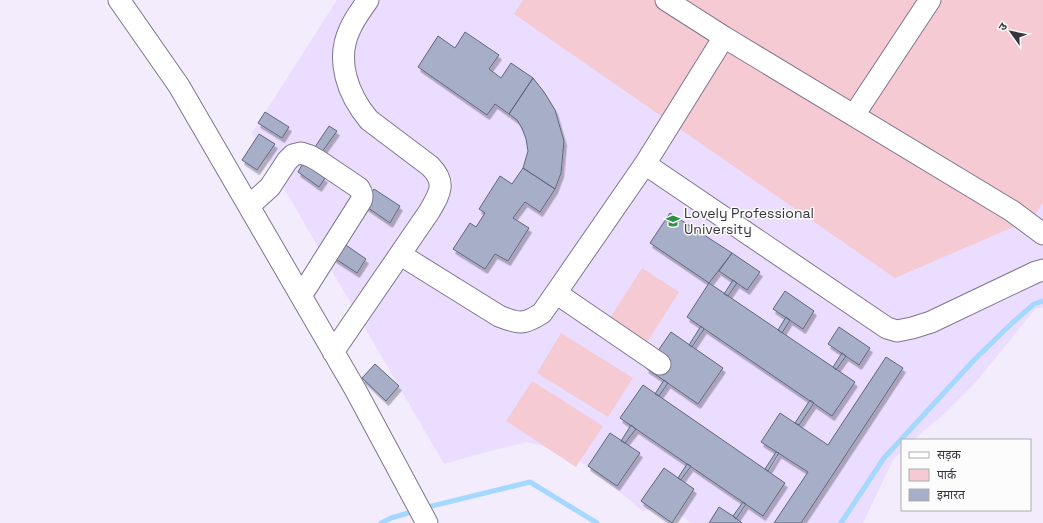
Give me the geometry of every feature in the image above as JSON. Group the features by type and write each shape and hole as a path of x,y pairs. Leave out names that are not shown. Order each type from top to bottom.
{"street":[{"path":"119,0 179,86 355,389 427,523"},
{"path":"333,352 401,255 439,194 440,183 437,173 430,166 369,120 361,111 347,82 343,62 344,44 350,28 368,0"},
{"path":"666,0 724,37 1012,211 1043,234"},
{"path":"854,115 930,0"},
{"path":"401,255 482,307 499,316 515,322 529,322 542,313 645,164 724,37"},
{"path":"249,206 270,188 287,161 293,156 301,153 319,160 359,188 362,192 363,196 361,202 301,296"},
{"path":"645,164 887,328 897,331 930,322 1041,268"},
{"path":"556,293 660,364"}],"shaded area":[{"name":"Lovely Professional University","path":"337,0 1043,0 1043,308 1036,308 975,383 944,414 914,439 901,439 901,452 893,460 863,523 691,523 670,508 643,511 595,472 564,451 526,442 444,464 252,133"}],"green space":[{"path":"523,0 1043,0 1043,203 1032,219 895,278 514,14"},
{"path":"642,268 679,292 647,342 610,318"},
{"path":"561,333 633,378 608,417 537,373"},
{"path":"532,381 603,426 576,467 506,421"}],"building":[{"path":"465,32 499,55 489,69 501,78 511,63 533,78 509,114 495,104 487,115 418,67 438,36 455,48"},
{"path":"533,78 555,110 564,141 561,173 555,189 523,168 528,151 526,139 517,120 509,114"},
{"path":"265,112 289,127 282,138 258,123"},
{"path":"329,126 337,131 322,152 315,147"},
{"path":"259,134 275,144 257,170 242,160"},
{"path":"303,163 325,178 319,187 298,172"},
{"path":"523,168 555,189 540,212 525,202 513,218 529,228 508,261 495,254 485,269 453,249 470,223 476,227 485,213 479,209 500,176 512,184"},
{"path":"374,189 400,206 390,223 364,205"},
{"path":"670,213 732,253 709,283 650,243"},
{"path":"340,241 366,259 357,273 331,256"},
{"path":"732,253 760,272 747,290 719,271"},
{"path":"733,280 737,283 728,296 724,294"},
{"path":"709,283 855,382 832,416 687,317"},
{"path":"785,291 814,311 803,329 773,309"},
{"path":"786,317 790,320 782,333 778,330"},
{"path":"701,326 704,329 692,347 689,345"},
{"path":"839,327 870,348 859,365 828,344"},
{"path":"671,332 723,368 698,404 646,368"},
{"path":"842,353 846,356 836,370 833,367"},
{"path":"886,357 903,368 801,523 774,523 808,472 761,442 780,413 828,445"},
{"path":"375,364 399,386 386,401 362,378"},
{"path":"664,380 668,383 659,396 655,394"},
{"path":"643,385 785,483 763,516 620,418"},
{"path":"810,400 814,403 799,425 795,423"},
{"path":"631,425 636,429 625,443 621,441"},
{"path":"610,433 640,453 617,486 588,466"},
{"path":"776,452 779,453 768,471 765,469"},
{"path":"687,464 691,466 681,480 678,478"},
{"path":"664,468 694,489 672,523 641,501"},
{"path":"743,502 746,504 736,519 733,516"},
{"path":"719,507 733,516 742,523 709,523"}],"waterway":[{"path":"901,439 975,359 1034,304 1043,301"},
{"path":"841,523 884,458 901,440"},
{"path":"424,508 530,482 597,523"},
{"path":"381,523 391,518 415,511"}],"place":[{"name":"Lovely Professional University","path":"673,221"}]}
